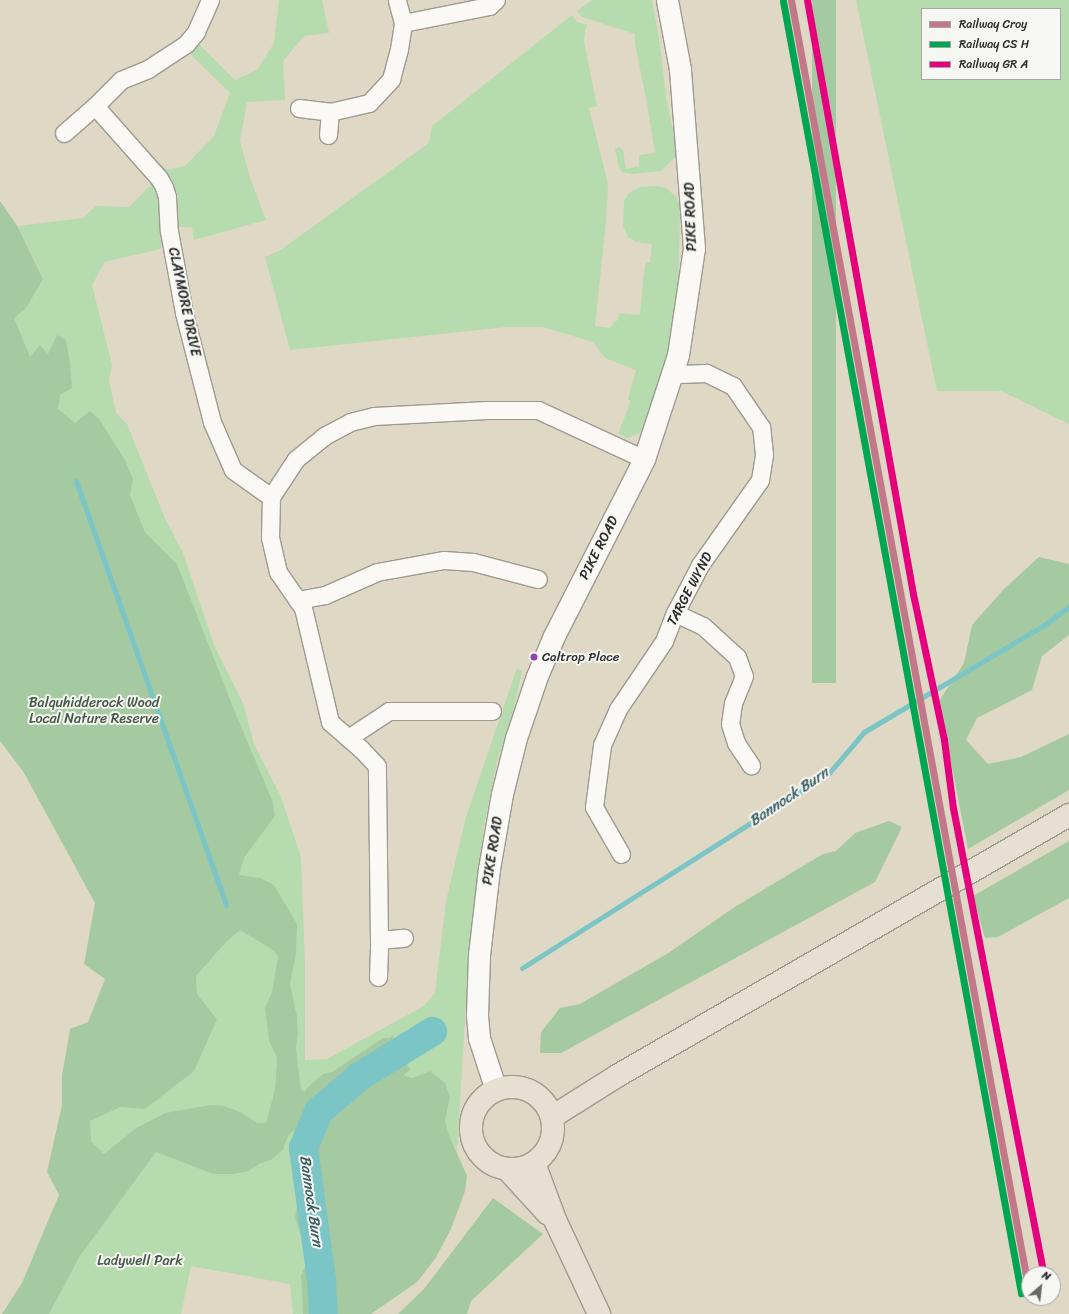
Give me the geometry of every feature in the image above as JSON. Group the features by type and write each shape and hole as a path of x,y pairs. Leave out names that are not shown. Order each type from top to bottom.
{"main road":[{"path":"547,1109 617,1076 1069,815"},
{"path":"509,1087 522,1088 534,1093 547,1109 553,1130 551,1143 544,1154 534,1163 522,1169 508,1170 491,1165 481,1156 474,1145 470,1132 471,1119 476,1107 485,1097 496,1090 509,1087"},
{"path":"534,1163 556,1222 599,1314"},
{"path":"508,1170 556,1222"}],"street":[{"path":"64,133 95,106 121,80 148,69 186,44 196,32 210,0"},
{"path":"299,108 330,112 369,103 391,79 399,49 403,23 397,0"},
{"path":"403,23 489,6 496,0"},
{"name":"PIKE ROAD","path":"496,1090 479,1038 477,1015 479,955 489,869 504,787 516,738 554,636 644,459 678,355 694,248 680,69 667,0"},
{"name":"CLAYMORE DRIVE","path":"95,106 159,178 164,187 168,197 169,231 184,313 212,422 233,470 271,497"},
{"path":"328,135 330,112"},
{"name":"TARGE WYND","path":"621,854 594,807 602,745 618,709 664,641 675,613 700,565 760,480 764,454 761,427 733,386 706,373 672,374"},
{"path":"378,977 380,940 377,766 330,722 303,608 278,572 270,538 271,497 296,459 324,436 350,422 374,416 487,410 538,410 644,459"},
{"path":"297,600 325,595 377,572 444,560 473,562 538,579"},
{"path":"675,613 703,626 737,657 744,676 733,703 730,724 736,743 751,765"},
{"path":"348,738 390,711 492,711"},
{"path":"380,940 404,938"}],"green space":[{"path":"279,0 322,0 329,33 304,36 283,61 285,100 247,102 240,141 250,178 266,220 194,240 192,227 178,227 178,196 140,145 167,170 185,166 214,136 230,93 188,52 199,44 235,80 257,70 274,43"},
{"path":"592,0 652,0 660,44 666,98 677,149 675,157 661,171 632,174 622,172 619,167 615,149 619,147 623,150 626,169 639,166 639,155 655,153 647,103 635,44 635,34 582,17 577,11"},
{"path":"812,0 836,0 836,683 812,683"},
{"path":"856,0 1069,0 1069,424 1001,391 937,391"},
{"path":"572,15 577,22 588,25 585,30 584,41 597,106 589,108 608,184 606,221 595,326 610,328 614,322 618,320 619,313 640,315 646,262 650,263 652,244 636,242 628,237 623,226 624,201 629,193 641,187 656,186 666,188 676,197 680,205 678,306 662,380 646,426 638,434 624,439 625,436 618,434 631,401 628,399 636,370 605,358 593,342 543,327 507,327 290,350 265,257 279,251 429,143 432,126"},
{"name":"Balquhidderock Wood Local Nature Reserve","path":"124,153 128,154 152,180 158,193 163,241 160,249 105,262 92,285 112,365 109,380 116,413 127,424 164,516 183,553 214,645 243,703 254,744 281,797 301,857 305,963 305,1060 327,1059 424,1006 435,993 446,901 466,817 517,668 522,671 513,712 497,761 484,825 470,938 457,1151 449,1135 445,1121 450,1097 413,1078 403,1075 372,1072 345,1079 343,1075 391,1045 394,1035 332,1072 323,1074 305,1092 301,1089 296,1048 298,1034 297,1016 290,984 296,954 289,911 274,885 260,942 270,948 278,956 272,992 265,1008 269,1041 277,1058 275,1089 266,1123 257,1123 242,1113 210,1105 165,1113 136,1128 104,1154 91,1141 89,1121 122,1107 145,1109 217,1019 197,994 196,976 198,973 23,771 0,741 0,268 25,308 43,278 18,226 83,218 96,206 129,207 151,185","holes":["72,421 133,479 130,495 145,532 177,564 235,712 273,802 275,816 244,858"]},
{"name":"Balquhidderock Wood Local Nature Reserve","path":"0,201 18,227 43,279 26,308 14,318 30,357 40,345 48,354 57,335 66,340 72,388 60,395 58,409 75,423 90,411 99,419 125,460 133,479 130,495 145,532 177,564 235,712 273,802 275,816 244,858 239,875 260,878 274,885 297,924 296,954 290,984 297,1016 298,1034 296,1048 301,1089 305,1092 307,1088 323,1074 332,1072 383,1038 390,1038 394,1034 391,1045 343,1075 345,1079 405,1060 410,1070 403,1075 413,1078 430,1071 445,1083 450,1097 445,1121 449,1135 467,1176 465,1191 451,1229 435,1259 417,1282 371,1314 303,1314 301,1275 306,1265 308,1246 300,1234 295,1217 299,1197 304,1188 303,1152 299,1135 294,1130 288,1136 283,1150 271,1160 259,1164 249,1171 233,1174 213,1174 156,1152 80,1256 49,1314 2,1314 22,1283 59,1195 47,1172 62,1105 62,1076 70,1029 88,1022 105,979 84,964 95,903 23,771 0,741","holes":["240,930 270,948 278,956 272,992 265,1008 269,1041 277,1058 275,1089 266,1123 257,1123 242,1113 224,1106 210,1105 165,1113 136,1128 104,1154 91,1141 90,1121 121,1107 145,1109 194,1071 217,1019 197,994 196,976 226,942"]},
{"path":"1039,557 1069,564 1069,635 1042,656 1032,690 977,718 966,740 988,764 1021,757 1069,734 1069,790 968,849 939,701 964,663 972,625 1004,589"},
{"path":"889,821 902,827 875,882 561,1053 540,1053 541,1032 560,1008 580,1004 670,952 733,908 823,854 836,851 855,833"},
{"path":"1069,841 1069,898 998,937 985,938 973,896"},
{"name":"Ladywell Park","path":"294,1129 299,1135 303,1152 304,1189 299,1197 300,1234 308,1246 306,1265 301,1275 303,1314 293,1314 290,1284 191,1266 181,1314 49,1314 80,1256 156,1152 213,1174 249,1171 259,1164 271,1160 283,1150 288,1136"},
{"path":"493,1198 543,1234 471,1301 467,1314 398,1314 424,1289"}],"waterway":[{"path":"76,481 226,905"},
{"name":"Bannock Burn","path":"522,968 829,773 864,732 1044,625 1069,607"},
{"name":"Bannock Burn","path":"323,1314 321,1279 303,1147 318,1111 359,1076 432,1031"}],"rail line":[{"name":"Croy","path":"791,0 1024,1266"}],"transit line":[{"path":"807,0 913,594 944,740 953,808 1042,1266"},
{"path":"783,1 1021,1293"}],"place":[{"name":"Caltrop Place","path":"534,657"}]}
